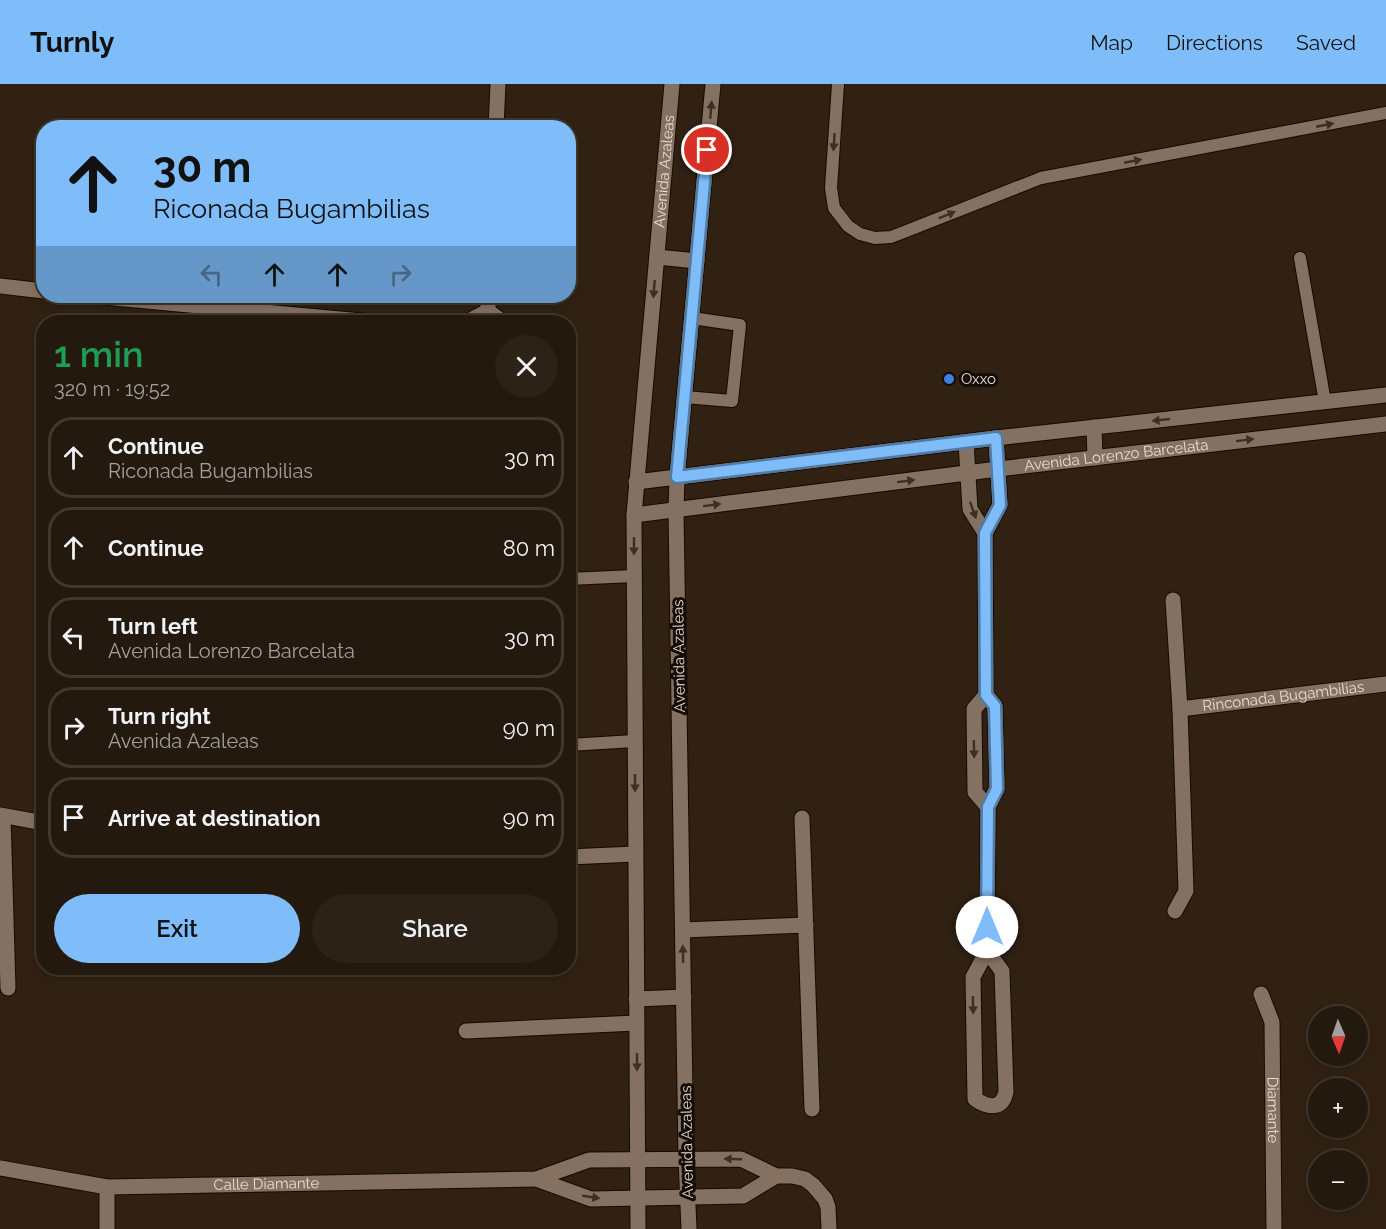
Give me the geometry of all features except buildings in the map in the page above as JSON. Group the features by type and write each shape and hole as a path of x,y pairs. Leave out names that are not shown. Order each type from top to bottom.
{"street":[{"path":"496,120 498,84"},
{"name":"Avenida Azaleas","path":"638,1229 634,515 672,84"},
{"name":"Avenida Azaleas","path":"688,1229 676,510 677,477 713,84"},
{"path":"657,256 697,261"},
{"path":"0,286 36,290"},
{"path":"168,303 297,315"},
{"path":"475,315 488,303 497,315"},
{"name":"Avenida Lorenzo Barcelata","path":"636,482 996,438 1386,395"},
{"name":"Avenida Lorenzo Barcelata","path":"634,515 998,469 1386,424"},
{"path":"1094,427 1095,458"},
{"path":"987,951 1002,971 1006,1092 1004,1099 991,1106 975,1099 973,977 987,951 988,807 997,789 995,706 986,695 985,533 1000,505 996,438"},
{"path":"966,442 970,509 985,533"},
{"path":"1173,600 1186,891 1175,911"},
{"name":"Rinconada Bugambilias","path":"1179,709 1386,684"},
{"path":"986,695 974,709 975,792 988,807"},
{"path":"8,988 1,816 36,823"},
{"path":"802,818 812,1109"},
{"path":"576,857 635,854"},
{"path":"683,930 806,925"},
{"name":"Diamante","path":"1261,994 1272,1022 1274,1229"},
{"path":"636,999 684,997"},
{"path":"466,1031 636,1023"},
{"name":"Calle Diamante","path":"0,1168 107,1187 536,1179 589,1160 741,1159 776,1176 805,1179 819,1191 828,1206 830,1229"},
{"name":"Calle Diamante","path":"536,1179 591,1199 743,1196 776,1176"},
{"path":"107,1187 107,1229"}],"lane":[{"path":"838,84 831,188 834,208 848,226 860,234 875,238 891,237 1041,178 1386,113"},
{"path":"1300,258 1324,402"},
{"path":"685,397 732,401 740,325 692,318"},
{"path":"576,579 634,576"},
{"path":"576,745 634,741"}],"place":[{"name":"Oxxo","path":"949,379"}],"route":[{"path":"707,150 677,477 996,438 1000,505 985,533 986,695 995,706 997,789 988,807 987,927"}]}
